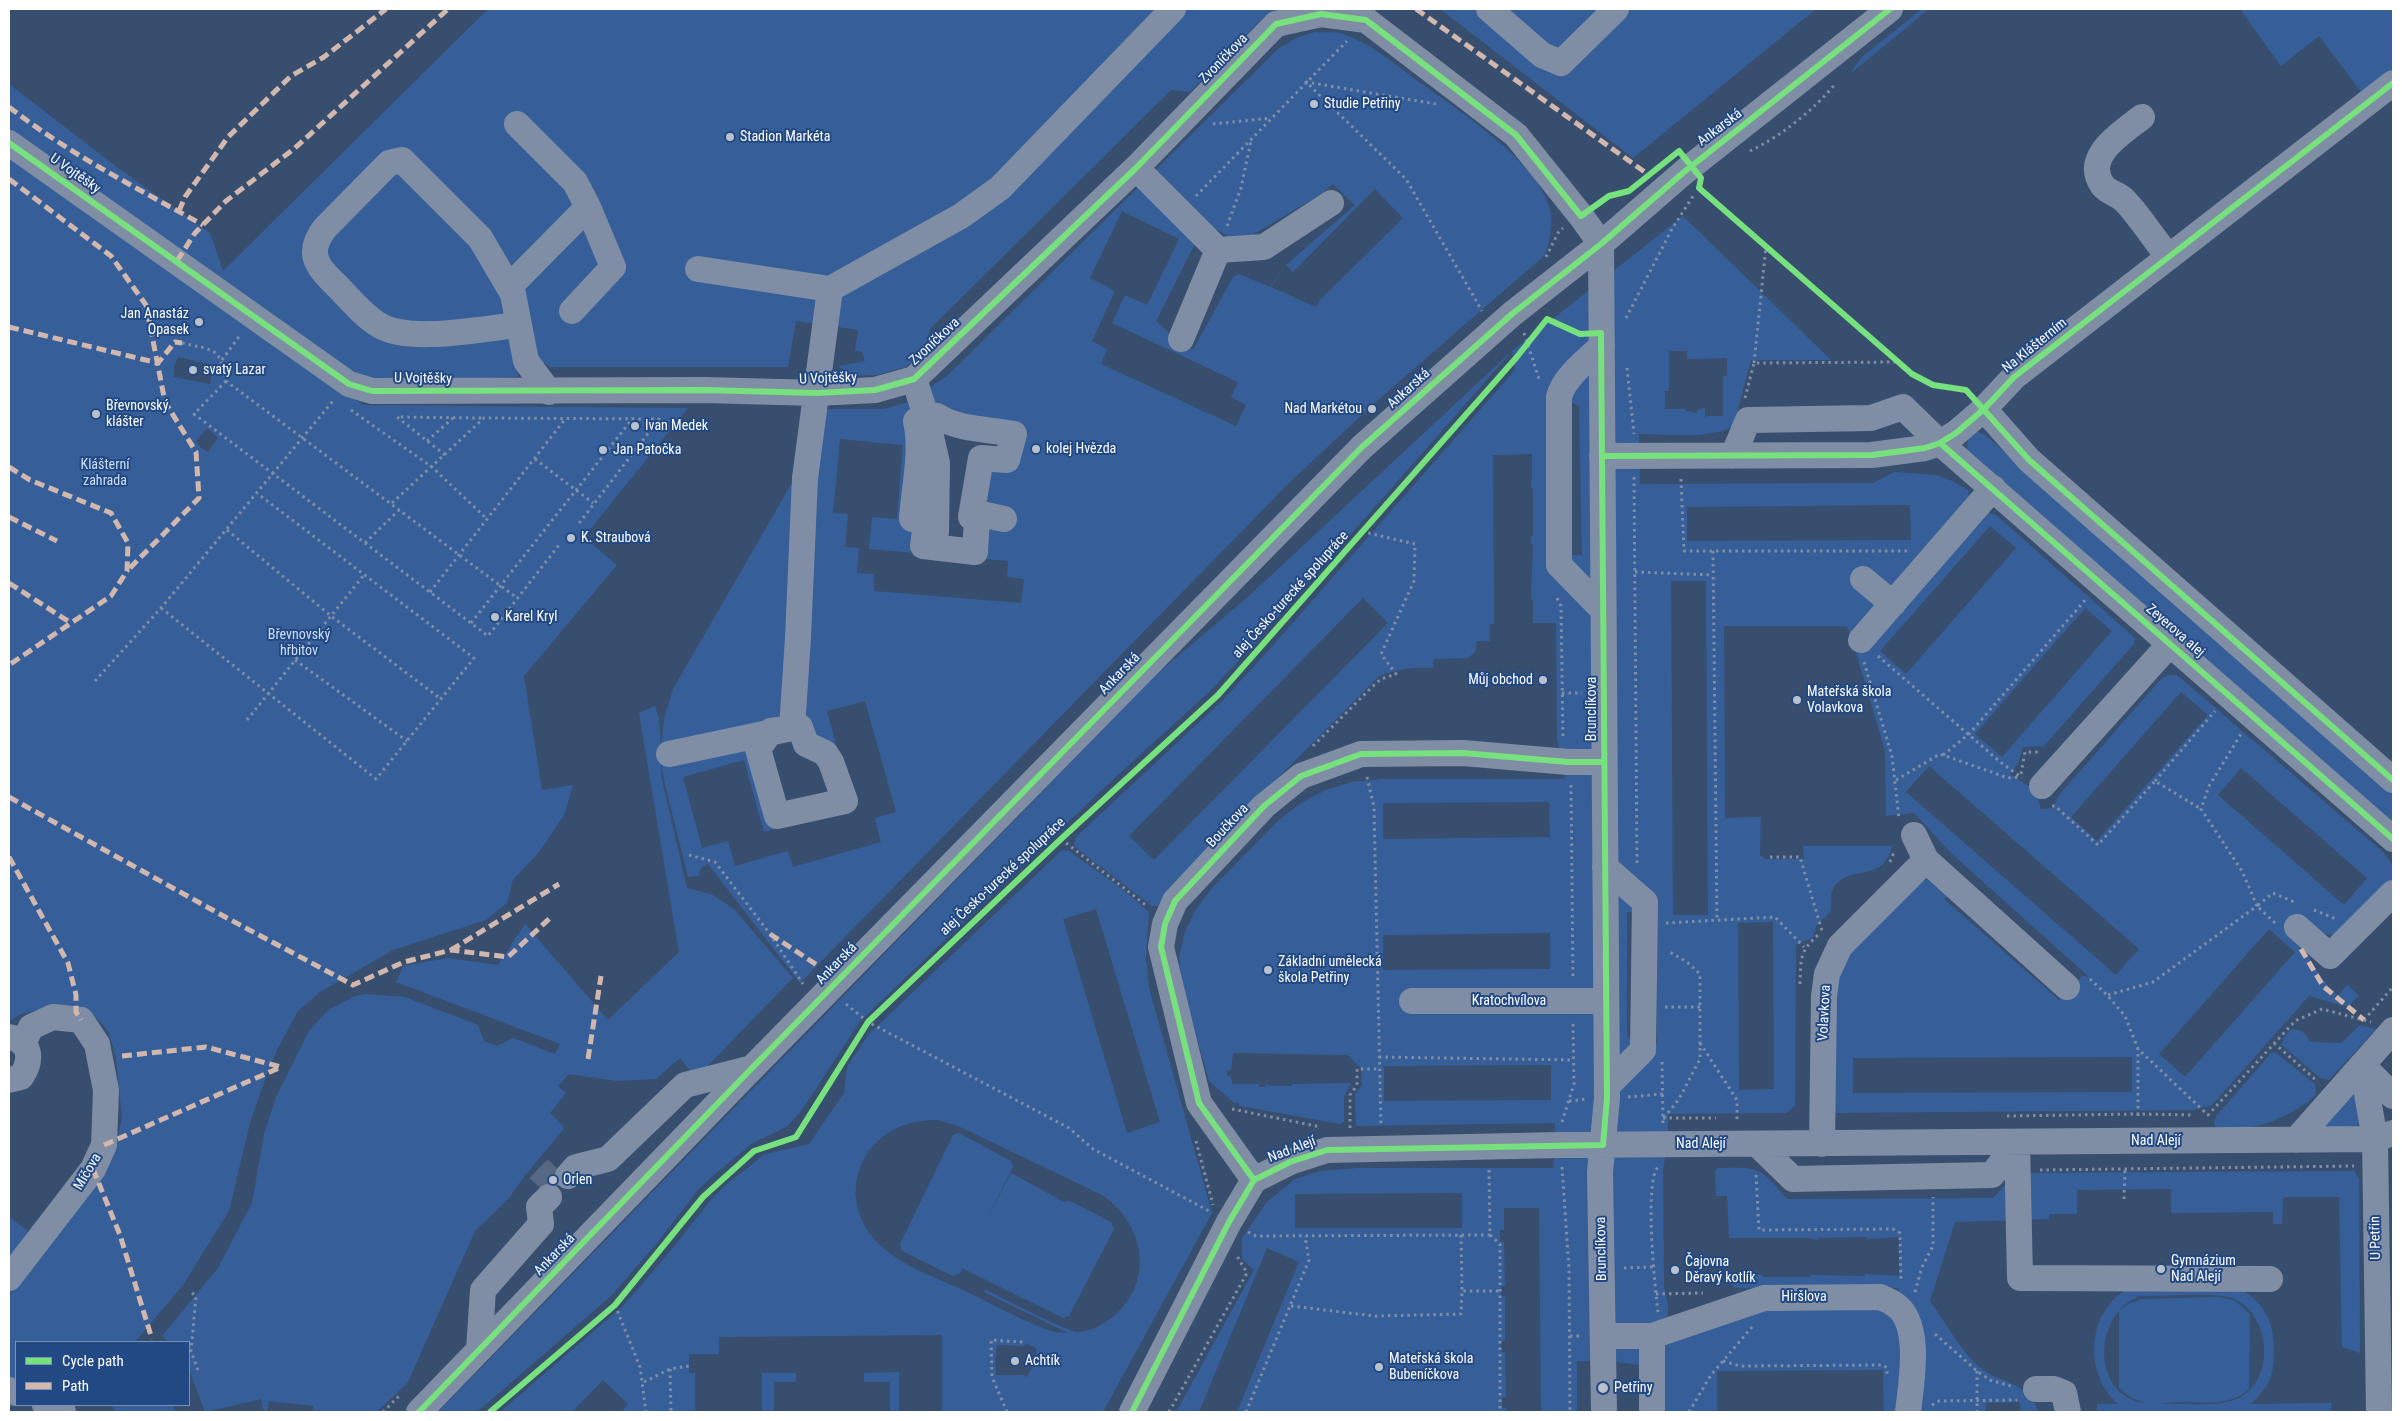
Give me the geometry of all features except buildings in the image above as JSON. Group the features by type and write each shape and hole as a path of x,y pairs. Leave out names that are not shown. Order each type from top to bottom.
{"street":[{"path":"698,269 830,289 961,216 1000,188 1173,9"},
{"path":"1489,9 1542,56 1561,63 1616,9"},
{"name":"Ankarská","path":"419,1412 752,1068 1362,447 1512,314 1601,244 1695,177 1890,9"},
{"name":"Zvoníčkova","path":"914,379 1136,168 1276,24 1320,11 1366,20 1516,135 1570,219 1601,244"},
{"name":"Na Klášterním","path":"1602,456 1872,455 1924,448 1940,443 1984,409 2014,377 2393,83"},
{"path":"2142,117 2110,143 2100,155 2097,165 2098,177 2105,188 2123,199 2169,257"},
{"path":"517,124 575,182 588,207 613,267 572,311"},
{"name":"U Vojtěšky","path":"9,143 337,392 705,390 817,393 875,390 914,379"},
{"path":"519,325 423,334 390,330 376,323 320,269 315,248 325,228 389,163 402,160 480,238 513,294 526,361 549,392"},
{"path":"1136,168 1218,250 1264,247 1331,203"},
{"path":"509,287 588,207"},
{"name":"Brunclíkova","path":"1601,244 1591,340 1602,456 1604,610 1606,1094 1600,1172 1604,1412"},
{"path":"1181,339 1218,250"},
{"path":"669,754 782,729 798,638 805,478 830,289"},
{"path":"1591,340 1562,388 1559,397 1559,565 1604,610"},
{"path":"914,379 927,419 937,462 936,532"},
{"name":"Zeyerova alej","path":"1733,456 1748,420 1870,418 1903,407 1940,443 2393,839"},
{"path":"1984,409 2029,460 2393,780"},
{"path":"937,416 944,421 960,426 1014,434 1007,460 981,458 972,512 971,517 977,518 974,552 923,546 926,522 912,519 918,448 916,421 937,416"},
{"path":"1864,643 1893,604 1993,488"},
{"path":"972,512 1004,519"},
{"path":"1863,579 1893,604"},
{"name":"Zeyerova alej","path":"2035,788 2170,644"},
{"name":"Boučkova","path":"1254,1180 1200,1102 1161,946 1169,915 1175,901 1264,806 1301,776 1361,754 1463,753 1568,762 1604,762"},
{"path":"1903,828 1926,860 2076,981"},
{"name":"Volavkova","path":"1822,1144 1824,996 1827,974 1840,946 1926,860"},
{"path":"1605,867 1645,902 1643,1050 1606,1094"},
{"path":"2296,927 2330,956 2393,893"},
{"name":"Kratochvílova","path":"1412,1001 1606,1001"},
{"name":"Míčova","path":"9,1278 93,1169 104,1145 106,1090 97,1044 81,1020 53,1017 31,1027 16,1041"},
{"path":"2296,1140 2362,1065 2386,1027"},
{"path":"9,1080 21,1078 28,1067 28,1054 16,1041"},
{"path":"2362,1065 2393,1096"},
{"name":"U Petřin","path":"2362,1065 2384,1136 2385,1328 2379,1412"},
{"path":"568,1170 608,1159 685,1085 752,1068"},
{"name":"Nad Alejí","path":"1254,1180 1290,1162 1327,1150 1603,1145 2296,1140 2384,1136"},
{"path":"1757,1144 1794,1179 1992,1175 2017,1142"},
{"path":"2017,1142 2020,1278 2270,1280"},
{"path":"1132,1412 1229,1222 1254,1180"},
{"path":"480,1350 483,1290 541,1224 542,1197"},
{"name":"Hiršlova","path":"1604,1336 1721,1312 1764,1298 1880,1297 1896,1304 1904,1316 1910,1331 1918,1410"},
{"path":"1652,1412 1655,1326"},
{"path":"2024,1392 2054,1388 2064,1393 2068,1412"},
{"path":"48,1406 63,1412"}],"path":[{"path":"1180,212 1350,38"},
{"path":"1306,82 1443,105"},
{"path":"1306,82 1406,180 1478,305"},
{"path":"1212,124 1271,118"},
{"path":"1218,250 1241,188 1251,139"},
{"path":"1624,326 1625,320 1672,229 1695,177"},
{"path":"1559,231 1570,219 1609,196 1629,191"},
{"path":"1758,240 1773,252"},
{"path":"1754,363 1766,246"},
{"path":"1522,351 1547,319 1591,340"},
{"path":"222,360 242,333 249,338"},
{"path":"182,343 214,351 222,360 226,381 401,509 517,598"},
{"path":"1890,356 1905,368"},
{"path":"1626,363 1634,441"},
{"path":"226,381 194,414 488,636 559,545"},
{"path":"95,681 161,608 258,494 271,474 302,438 337,392 432,467 487,519"},
{"path":"430,592 576,407 577,392"},
{"path":"445,455 397,417 659,419 576,526"},
{"path":"427,441 453,418"},
{"path":"392,503 484,418"},
{"path":"470,623 633,418"},
{"path":"536,459 593,503"},
{"path":"1634,469 1637,864"},
{"path":"1634,479 1644,479"},
{"path":"1671,479 1690,479"},
{"path":"1681,479 1684,551 1901,550 1920,554 1930,561"},
{"path":"161,608 376,779 474,658 258,494"},
{"path":"364,543 401,509"},
{"path":"227,530 331,616 441,699"},
{"path":"1320,768 1306,753 1372,686 1381,679 1396,674 1381,654 1414,581 1415,544 1364,532"},
{"path":"1714,550 1717,920"},
{"path":"1635,572 1714,575"},
{"path":"247,720 364,575"},
{"path":"1943,755 1969,734 2092,593"},
{"path":"1889,864 1903,828 1892,756 1861,652 1864,643 2035,788 2098,846 2220,705"},
{"path":"295,660 407,741"},
{"path":"1562,693 1586,694"},
{"path":"2201,809 2210,786 2245,727"},
{"path":"1361,754 1374,807 1381,1130"},
{"path":"1896,780 1940,754 2035,788"},
{"path":"2107,995 2153,982 2257,906 2242,871 2201,809 2155,781"},
{"path":"1560,1129 1574,1084 1570,784"},
{"path":"1061,839 1156,913 1169,915"},
{"path":"689,855 715,862 770,934 803,985"},
{"path":"1770,857 1800,857 1822,931"},
{"path":"1661,923 1775,917 1805,948"},
{"path":"1800,992 1800,963 1805,948 1829,925"},
{"path":"1661,947 1687,962 1700,974 1700,1059 1680,1099 1663,1118"},
{"path":"2076,981 2107,995 2125,1016 2138,1049 2138,1114"},
{"path":"2364,1020 2393,987"},
{"path":"848,998 844,1002 868,1022 1069,1128 1093,1148 1216,1215"},
{"path":"1662,998 1662,1007 1700,1007"},
{"path":"2138,1049 2208,1115 2295,1020 2322,1009 2386,1027"},
{"path":"863,1030 875,1015"},
{"path":"1700,1043 1737,1100 1737,1119"},
{"path":"2274,1043 2334,1096"},
{"path":"1662,1056 1663,1126"},
{"path":"1379,1057 1574,1060"},
{"path":"1350,1131 1350,1096 1357,1086 1357,1069 1379,1069"},
{"path":"1569,1100 1606,1094 1663,1094"},
{"path":"1194,1136 1214,1206"},
{"path":"1489,1163 1490,1235"},
{"path":"1561,1163 1569,1269 1570,1412"},
{"path":"1655,1326 1652,1194 1655,1171 1662,1163"},
{"path":"2124,1198 2125,1168"},
{"path":"1756,1172 1759,1230 1893,1229 1900,1233 1901,1291"},
{"path":"1914,1295 1922,1268 1933,1246 1932,1194"},
{"path":"1241,1228 1256,1236 1490,1235 1500,1244 1500,1412"},
{"path":"1291,1306 1375,1316 1461,1314 1461,1235"},
{"path":"1246,1412 1291,1306 1308,1260 1305,1236"},
{"path":"1169,1412 1247,1273 1237,1257 1236,1250"},
{"path":"1618,1268 1653,1267"},
{"path":"1462,1291 1500,1291"},
{"path":"192,1293 196,1296 190,1351 199,1373"},
{"path":"608,1311 621,1297"},
{"path":"615,1304 640,1367 644,1382 646,1412"},
{"path":"1689,1412 1711,1375 1753,1326"},
{"path":"1934,1332 1977,1371 1990,1380 2024,1392"},
{"path":"1007,1412 992,1377 992,1340 1023,1342"},
{"path":"1723,1361 1740,1366 1883,1365 1887,1368 1887,1377"},
{"path":"644,1382 670,1369 689,1366"},
{"path":"670,1369 671,1412"},
{"path":"1977,1371 1977,1412"},
{"path":"1918,1410 1939,1401 1977,1400 2024,1392"}],"green space":[{"name":"Stadion Markéta","path":"488,9 1279,9 1262,19 1190,92 1171,90 929,330 932,349 905,367 877,375 849,376 839,366 865,361 862,352 855,351 858,330 796,321 788,367 550,367 535,357 517,365 518,377 386,382 345,371 9,133 9,84 118,168 210,233 223,271"},
{"path":"1440,9 1816,9 1633,158"},
{"path":"1922,9 1929,9 1850,74 1862,57"},
{"path":"2240,9 2393,9 2393,69 2362,93 2319,36 2281,66"},
{"path":"1315,32 1346,35 1366,44 1384,56 1473,121 1529,171 1541,189 1549,206 1551,224 1545,255 1378,400 1290,482 800,983 708,864 702,867 698,876 688,877 664,780 661,760 661,776 687,888 713,895 734,909 793,978 696,1078 680,1058 656,1079 617,1081 569,1074 558,1086 566,1093 550,1113 563,1126 563,1130 526,1174 509,1198 475,1231 408,1382 377,1412 313,1412 313,1406 269,1401 267,1412 264,1412 261,1399 205,1412 190,1372 190,1341 169,1341 162,1336 218,1268 252,1203 264,1134 276,1097 309,1031 328,1010 355,996 365,994 405,997 478,1025 484,1041 497,1046 513,1038 555,1054 560,1044 396,982 403,966 448,958 498,965 525,924 608,1020 679,952 639,713 655,706 659,719 661,747 664,719 673,689 796,476 803,409 884,409 909,402 948,375 1278,49 1296,38","holes":["1333,184 1355,205 1286,265 1270,287 1239,274 1233,277 1193,350 1171,340 1168,332 1156,321 1205,223 1233,239 1249,237 1321,194","1375,189 1403,218 1320,300 1316,307 1271,287 1286,265 1293,272","1122,211 1179,239 1147,305 1125,295 1112,323 1238,382 1231,397 1246,405 1236,426 1101,364 1107,349 1092,341 1115,291 1090,278","944,421 1014,434 975,499 974,552 923,546","840,439 903,445 897,519 872,517 869,549 1008,561 1007,577 1024,579 1021,603 874,591 874,574 857,573 859,548 845,547 848,514 833,513","865,701 896,812 875,818 881,842 793,867 788,851 735,866 728,841 702,848 683,777 744,760 764,832 853,807 827,711","800,727 845,800 777,816 765,739"]},
{"path":"9,153 363,405 688,408 584,537 617,565 524,676 542,790 573,785 564,815 540,851 513,880 507,903 486,920 393,950 320,992 298,1011 277,1050 263,1085 250,1123 229,1211 183,1285 136,1341 15,1341 15,1385 9,1382 9,1296 80,1204 114,1151 122,1119 116,1057 108,1031 100,1021 86,1011 57,1005 21,1014 9,1021","holes":["178,357 213,365 210,384 174,377 174,367","207,428 218,438 208,452 200,447 196,441"]},
{"path":"1683,216 1831,360 1751,360 1734,424 1727,429 1690,435 1639,434 1640,484 1873,483 1894,472 1935,475 1950,480 1968,490 1970,501 1877,602 1852,640 1847,626 1724,626 1725,818 1761,817 1760,855 1765,859 1804,859 1803,846 1892,846 1888,858 1874,870 1848,876 1840,881 1832,891 1830,912 1816,926 1813,937 1796,945 1795,1106 1786,1113 1668,1114 1668,1133 1663,1172 1664,1287 1668,1305 1668,1343 1765,1306 1875,1303 1904,1328 1896,1412 1884,1412 1883,1370 1717,1371 1717,1412 1647,1412 1646,1366 1611,1361 1577,1361 1577,1412 1541,1412 1539,1208 1504,1208 1504,1230 1500,1230 1500,1242 1504,1242 1505,1286 1501,1286 1501,1296 1505,1297 1505,1341 1501,1341 1501,1352 1505,1352 1506,1397 1502,1397 1502,1408 1506,1408 1506,1412 1237,1412 1299,1262 1267,1248 1199,1412 1176,1412 1254,1270 1242,1259 1242,1238 1267,1202 1295,1179 1321,1171 1358,1168 1553,1168 1555,1123 1356,1126 1355,1094 1362,1085 1361,1069 1348,1055 1233,1053 1231,1070 1227,1071 1227,1076 1231,1076 1232,1084 1259,1084 1259,1087 1266,1087 1266,1084 1269,1086 1292,1086 1292,1084 1351,1083 1344,1096 1344,1122 1340,1124 1240,1106 1238,1103 1234,1103 1209,1081 1181,982 1179,957 1185,932 1196,909 1212,888 1279,820 1301,803 1326,790 1352,782 1383,779 1565,779 1557,738 1556,623 1533,623 1533,600 1531,599 1533,544 1531,544 1531,536 1533,536 1532,454 1493,455 1494,624 1490,624 1490,641 1477,641 1475,652 1468,658 1434,659 1433,668 1406,669 1379,676 1178,879 1158,906 1152,906 1075,847 1074,843 1076,837 1223,700 1515,370 1512,351","holes":["1669,349 1670,351 1686,351 1687,349 1687,359 1729,358 1727,359 1727,374 1729,375 1723,376 1723,418 1722,416 1707,416 1705,418 1705,408 1697,409 1697,413 1687,411 1686,413 1686,409 1663,409 1665,407 1665,392 1663,391 1669,391","1568,400 1579,406 1582,555 1551,555","1910,505 1911,540 1687,541 1687,507","1671,581 1706,581 1708,915 1673,915","1363,598 1388,623 1154,860 1129,836","1549,802 1550,837 1383,839 1383,803","1627,912 1656,913 1657,1044 1636,1044 1627,1036","1773,922 1774,1089 1739,1090 1738,923","1550,933 1550,969 1383,970 1383,935","1551,1065 1551,1100 1384,1101 1384,1066","1462,1193 1462,1228 1295,1228 1295,1194"]},
{"path":"1512,351 1257,641 1211,690 1106,786 860,1021 804,1107 788,1126 753,1143 716,1173 698,1190 657,1243 611,1296 477,1412 438,1412 1157,674 1249,596"},
{"path":"1977,432 1984,434 2393,792 2393,825 1967,450 1968,439"},
{"path":"1985,514 1996,515 2135,638 2134,644 2044,746 2023,747 2018,764 2010,774 2036,791 2041,809 2053,808 2059,795 2162,678 2169,675 2177,675 2383,852 2393,865 2393,881 2339,934 2327,935 2317,932 2305,948 2319,974 2338,996 2347,985 2359,995 2348,1007 2309,996 2212,1105 2193,1110 1832,1113 1832,996 1841,962 1916,884 1931,878 1949,895 1944,899 2059,1000 2082,976 2089,977 1952,854 1914,813 1886,816 1885,751 1855,649","holes":["1990,526 2016,548 1906,674 1880,651","2085,608 2112,631 2002,757 1975,734","2181,692 2208,715 2097,841 2071,817","1929,766 2139,949 2116,975 1906,792","2241,768 2367,878 2344,905 2218,795","2269,929 2295,952 2185,1077 2159,1054","2132,1057 2132,1092 1853,1093 1853,1058"]},
{"path":"1062,850 1069,851 1122,889 1149,912 1146,957 1149,988 1212,1213 1103,1412 942,1412 942,1335 719,1337 719,1354 689,1354 689,1373 695,1373 695,1412 621,1412 628,1404 603,1380 572,1412 500,1412 623,1306 710,1201 727,1184 765,1154 809,1144 844,1093 847,1067 869,1034","holes":["1096,909 1160,1122 1127,1133 1063,919","938,1120 958,1126 1102,1195 1116,1207 1127,1221 1135,1236 1139,1252 1140,1269 1136,1285 1128,1301 1115,1315 1088,1330 1072,1331 985,1289 984,1292 1068,1333 1054,1332 1021,1319 914,1268 898,1259 870,1234 861,1218 856,1199 856,1182 863,1160 872,1146 888,1133 907,1124","1026,1343 1037,1349 1036,1353 1039,1355 1027,1377 1022,1375 996,1375 997,1345 1024,1346"]},
{"path":"2360,1025 2376,1029 2329,1080 2320,1078 2282,1045 2283,1039 2292,1029 2302,1031 2311,1042 2341,1043"},
{"path":"2275,1052 2315,1084 2316,1095 2294,1111 2269,1122 2243,1129 2216,1129 2214,1122 2217,1115 2271,1053"},
{"path":"2356,1089 2363,1121 2354,1128 2326,1128 2324,1120"},
{"path":"959,1133 1011,1161 1013,1167 981,1231 1011,1173 1064,1202 1070,1201 1111,1222 1114,1229 1069,1316 1063,1318 962,1268 960,1273 953,1276 902,1251 900,1244 953,1135"},
{"path":"1717,1168 1742,1168 1758,1171 1764,1174 1787,1199 1993,1198 2017,1173 2354,1171 2359,1179 2360,1353 2342,1347 2339,1197 2283,1197 2282,1224 2273,1224 2273,1212 2171,1213 2171,1189 2077,1190 2077,1214 2049,1214 2049,1219 1955,1222 1930,1301 1970,1359 1985,1371 2018,1387 2026,1393 2039,1412 2021,1412 2020,1402 1986,1403 1985,1412 1916,1412 1916,1331 1898,1288 1734,1288 1728,1277 1762,1275 1763,1277 1810,1277 1810,1275 1865,1276 1865,1274 1899,1276 1899,1237 1866,1239 1866,1237 1817,1238 1817,1240 1810,1238 1729,1238 1727,1196 1716,1196 1715,1170"},
{"path":"9,1217 28,1231 9,1259"},
{"path":"2130,1288 2239,1289 2256,1300 2262,1307 2270,1323 2274,1342 2274,1362 2270,1379 2251,1404 2331,1403 2331,1412 2097,1412 2097,1404 2118,1404 2107,1391 2099,1376 2094,1343 2098,1326 2105,1311 2115,1298","holes":["2201,1295 2232,1298 2245,1306 2254,1317 2261,1331 2264,1346 2264,1362 2259,1376 2251,1389 2239,1398 2231,1401 2211,1404 2160,1404 2171,1402 2218,1402 2239,1396 2249,1389 2250,1314 2235,1301 2220,1297 2142,1299 2128,1304 2121,1309 2124,1306 2140,1296","2119,1312 2119,1388 2130,1397 2145,1403 2127,1397 2115,1386 2107,1371 2104,1354 2106,1336 2113,1319"]},
{"path":"899,1372 899,1412 890,1412 890,1382 864,1382 864,1373"},
{"path":"762,1373 796,1373 796,1382 774,1382 774,1412 762,1412"},
{"path":"112,1406 173,1406 176,1412 114,1412"}],"tunnel":[{"path":"539,1187 559,1166"}],"marked path":[{"path":"179,211 185,197 228,137 291,76 324,57 386,9"},
{"path":"177,261 195,233 226,201 295,148 448,9"},
{"path":"1416,9 1649,175"},
{"path":"9,107 79,155 203,225"},
{"path":"9,179 111,256 146,305 165,402 196,452 199,498 127,571"},
{"path":"9,327 158,363 175,342 182,343"},
{"path":"9,467 30,480 111,513 128,543 127,571 111,596 9,665"},
{"path":"9,517 57,541"},
{"path":"9,583 71,623"},
{"path":"9,797 227,918 353,985 404,962 451,950 508,957 550,918"},
{"path":"9,857 68,963 76,995 76,1012 81,1020"},
{"path":"451,950 559,884"},
{"path":"770,934 820,967"},
{"path":"2301,949 2323,986 2364,1020"},
{"path":"588,1059 601,976"},
{"path":"122,1056 206,1047 281,1067"},
{"path":"104,1145 281,1067"},
{"path":"93,1169 120,1235 152,1339"}],"cycle path":[{"path":"419,1412 752,1068 1362,447 1512,314 1601,244 1684,172 1890,9"},
{"path":"9,143 349,384 372,391 705,390 817,393 875,390 914,379 1136,168 1276,24 1321,14 1366,20 1516,135 1581,216 1609,196 1629,191 1679,151 1701,178 1699,188 1912,374 1933,385 1966,390 2029,460 2393,780"},
{"path":"1602,456 1872,455 1925,448 1940,443 1956,433 1984,409 2014,377 2393,83"},
{"name":"alej Česko-turecké spolupráce","path":"490,1412 615,1305 703,1197 754,1151 796,1137 868,1022 1061,839 1218,695 1516,358 1547,319 1580,334 1601,333 1607,1098 1603,1145 1327,1150 1290,1162 1254,1180 1229,1222 1132,1412"},
{"path":"1940,443 2393,839"},
{"path":"1254,1180 1199,1103 1161,947 1165,924 1175,901 1264,806 1301,776 1361,754 1463,753 1568,762 1604,762"}],"place":[{"name":"Studie Petřiny","path":"1314,104"},
{"name":"Stadion Markéta","path":"730,137"},
{"name":"Jan Anastáz Opasek","path":"199,322"},
{"name":"svatý Lazar","path":"193,370"},
{"name":"Nad Markétou","path":"1372,409"},
{"name":"Břevnovský klášter","path":"96,414"},
{"name":"Ivan Medek","path":"635,426"},
{"name":"kolej Hvězda","path":"1036,449"},
{"name":"Jan Patočka","path":"603,450"},
{"name":"K. Straubová","path":"571,538"},
{"name":"Karel Kryl","path":"495,617"},
{"name":"Můj obchod","path":"1543,680"},
{"name":"Mateřská škola Volavkova","path":"1797,700"},
{"name":"Základní umělecká škola Petřiny","path":"1268,970"},
{"name":"Orlen","path":"553,1180"},
{"name":"Gymnázium Nad Alejí","path":"2161,1269"},
{"name":"Čajovna Děravý kotlík","path":"1675,1270"},
{"name":"Achtík","path":"1015,1361"},
{"name":"Mateřská škola Bubeníčkova","path":"1379,1367"},
{"name":"Petřiny","path":"1603,1388"}],"park label":[{"name":"Klášterní zahrada","path":"105,474"},
{"name":"Břevnovský hřbitov","path":"299,644"}]}
